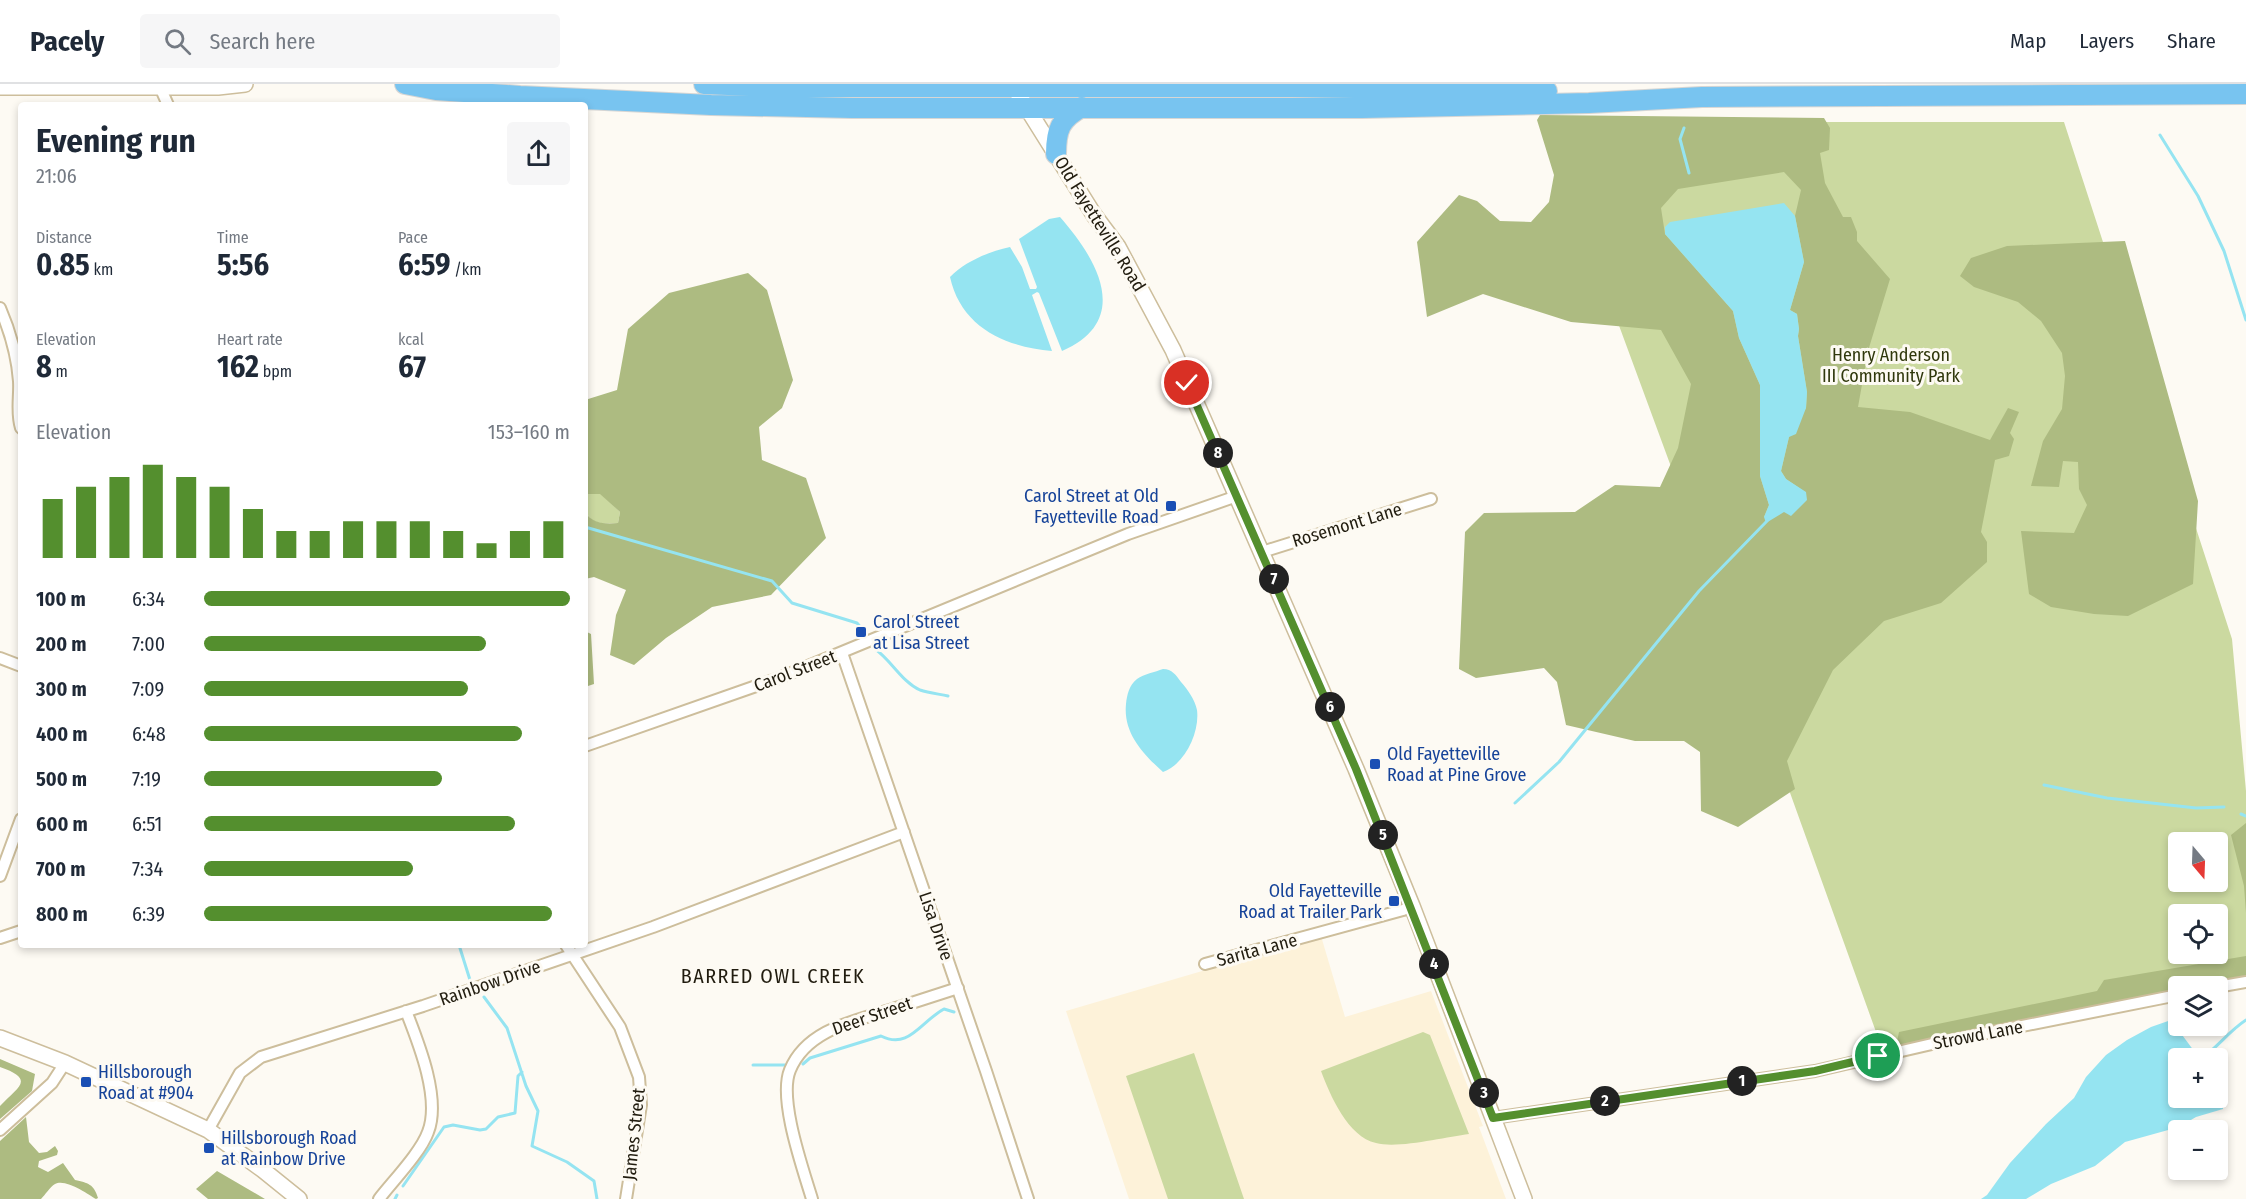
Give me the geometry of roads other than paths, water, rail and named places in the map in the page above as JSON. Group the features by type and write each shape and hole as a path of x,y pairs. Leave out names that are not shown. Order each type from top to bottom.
{"highway":[{"path":"405,84 436,90 520,96 794,107 1394,107 1589,104 1702,97 2246,94"},
{"path":"704,84 777,87 1292,87 1651,92 1702,97"},
{"path":"1056,154 1057,135 1062,123 1069,115 1082,107"}],"street":[{"path":"0,87 218,87 245,84"},
{"name":"Old Fayetteville Road","path":"1013,86 1094,215 1118,248 1173,350 1356,769 1412,906 1524,1199"},
{"path":"160,87 167,102"},
{"path":"0,308 15,353 18,376"},
{"name":"Carol Street","path":"588,745 778,678 1128,534 1237,496"},
{"name":"Rosemont Lane","path":"1262,552 1431,499"},
{"name":"Lisa Drive","path":"842,653 1028,1199"},
{"path":"0,658 18,665"},
{"path":"0,876 18,827"},
{"name":"Rainbow Drive","path":"588,943 904,832"},
{"name":"Sarita Lane","path":"1205,964 1412,906"},
{"path":"0,938 18,932"},
{"name":"Rainbow Drive","path":"208,1130 233,1083 252,1062 270,1054 406,1011 569,950"},
{"name":"James Street","path":"569,950 620,1028 639,1077 641,1105 626,1199"},
{"path":"2228,985 2246,982"},
{"name":"Deer Street","path":"812,1199 798,1155 789,1106 790,1071 798,1058 816,1039 841,1024 958,988"},
{"name":"Strowd Lane","path":"1493,1118 1815,1071 1932,1044 2168,997"},
{"path":"379,1199 423,1141 433,1117 432,1090 406,1011"},
{"path":"0,1038 65,1063 208,1130 299,1199"},
{"path":"0,1130 52,1083 65,1063"}],"water":[{"path":"1784,203 1795,216 1804,262 1790,310 1797,314 1798,336 1807,392 1806,408 1796,434 1789,437 1781,471 1786,479 1806,492 1807,500 1791,516 1784,512 1766,523 1764,517 1769,505 1760,476 1760,385 1739,338 1733,311 1665,234 1665,227 1670,222"},
{"path":"1060,217 1086,251 1096,270 1102,288 1102,306 1097,323 1084,338 1062,351 1037,292 1032,295 1052,351 1018,345 1002,339 975,321 964,309 950,277 963,266 978,258 1010,247 1022,267 1030,289 1036,289 1019,239 1049,219"},
{"path":"1163,669 1174,673 1189,692 1196,706 1197,719 1193,738 1184,755 1178,763 1163,772 1148,758 1131,734 1126,715 1126,704 1130,687 1134,681"},
{"path":"2168,1021 2168,1036 2183,1036 2192,1048 2168,1048 2168,1108 2223,1109 2191,1120 2168,1120 2168,1130 2125,1142 2095,1166 2051,1184 2026,1199 1981,1199 1987,1195 2010,1163 2074,1098 2086,1077 2106,1055 2151,1027"}],"waterway":[{"path":"1684,128 1680,139 1689,173"},
{"path":"2160,135 2198,196 2224,251 2246,320"},
{"path":"1515,803 1559,762 1699,591 1767,521"},
{"path":"588,528 772,581 792,603 857,623 867,635"},
{"path":"875,649 920,690 948,696"},
{"path":"2044,785 2107,798 2196,808 2224,807"},
{"path":"2241,814 2246,816"},
{"path":"460,948 470,980"},
{"path":"484,997 507,1028 526,1086 538,1111 532,1146 567,1162 594,1181 597,1199"},
{"path":"803,1064 810,1058 881,1036 899,1040 914,1033 944,1009 954,1012"},
{"path":"2214,1048 2246,1020"},
{"path":"753,1065 785,1065"},
{"path":"403,1186 444,1127 453,1125 486,1129 498,1117 515,1113 518,1076 522,1072"},
{"path":"395,1199 397,1195"}],"place":[{"name":"Carol Street at Old Fayetteville Road","path":"1171,506"},
{"name":"Carol Street at Lisa Street","path":"861,632"},
{"name":"Old Fayetteville Road at Pine Grove","path":"1375,764"},
{"name":"Old Fayetteville Road at Trailer Park","path":"1394,901"},
{"name":"Hillsborough Road at #904","path":"86,1082"},
{"name":"Hillsborough Road at Rainbow Drive","path":"209,1148"}],"district":[{"name":"BARRED OWL CREEK","path":"773,976"}],"park label":[{"name":"Henry Anderson III Community Park","path":"1891,365"}]}
